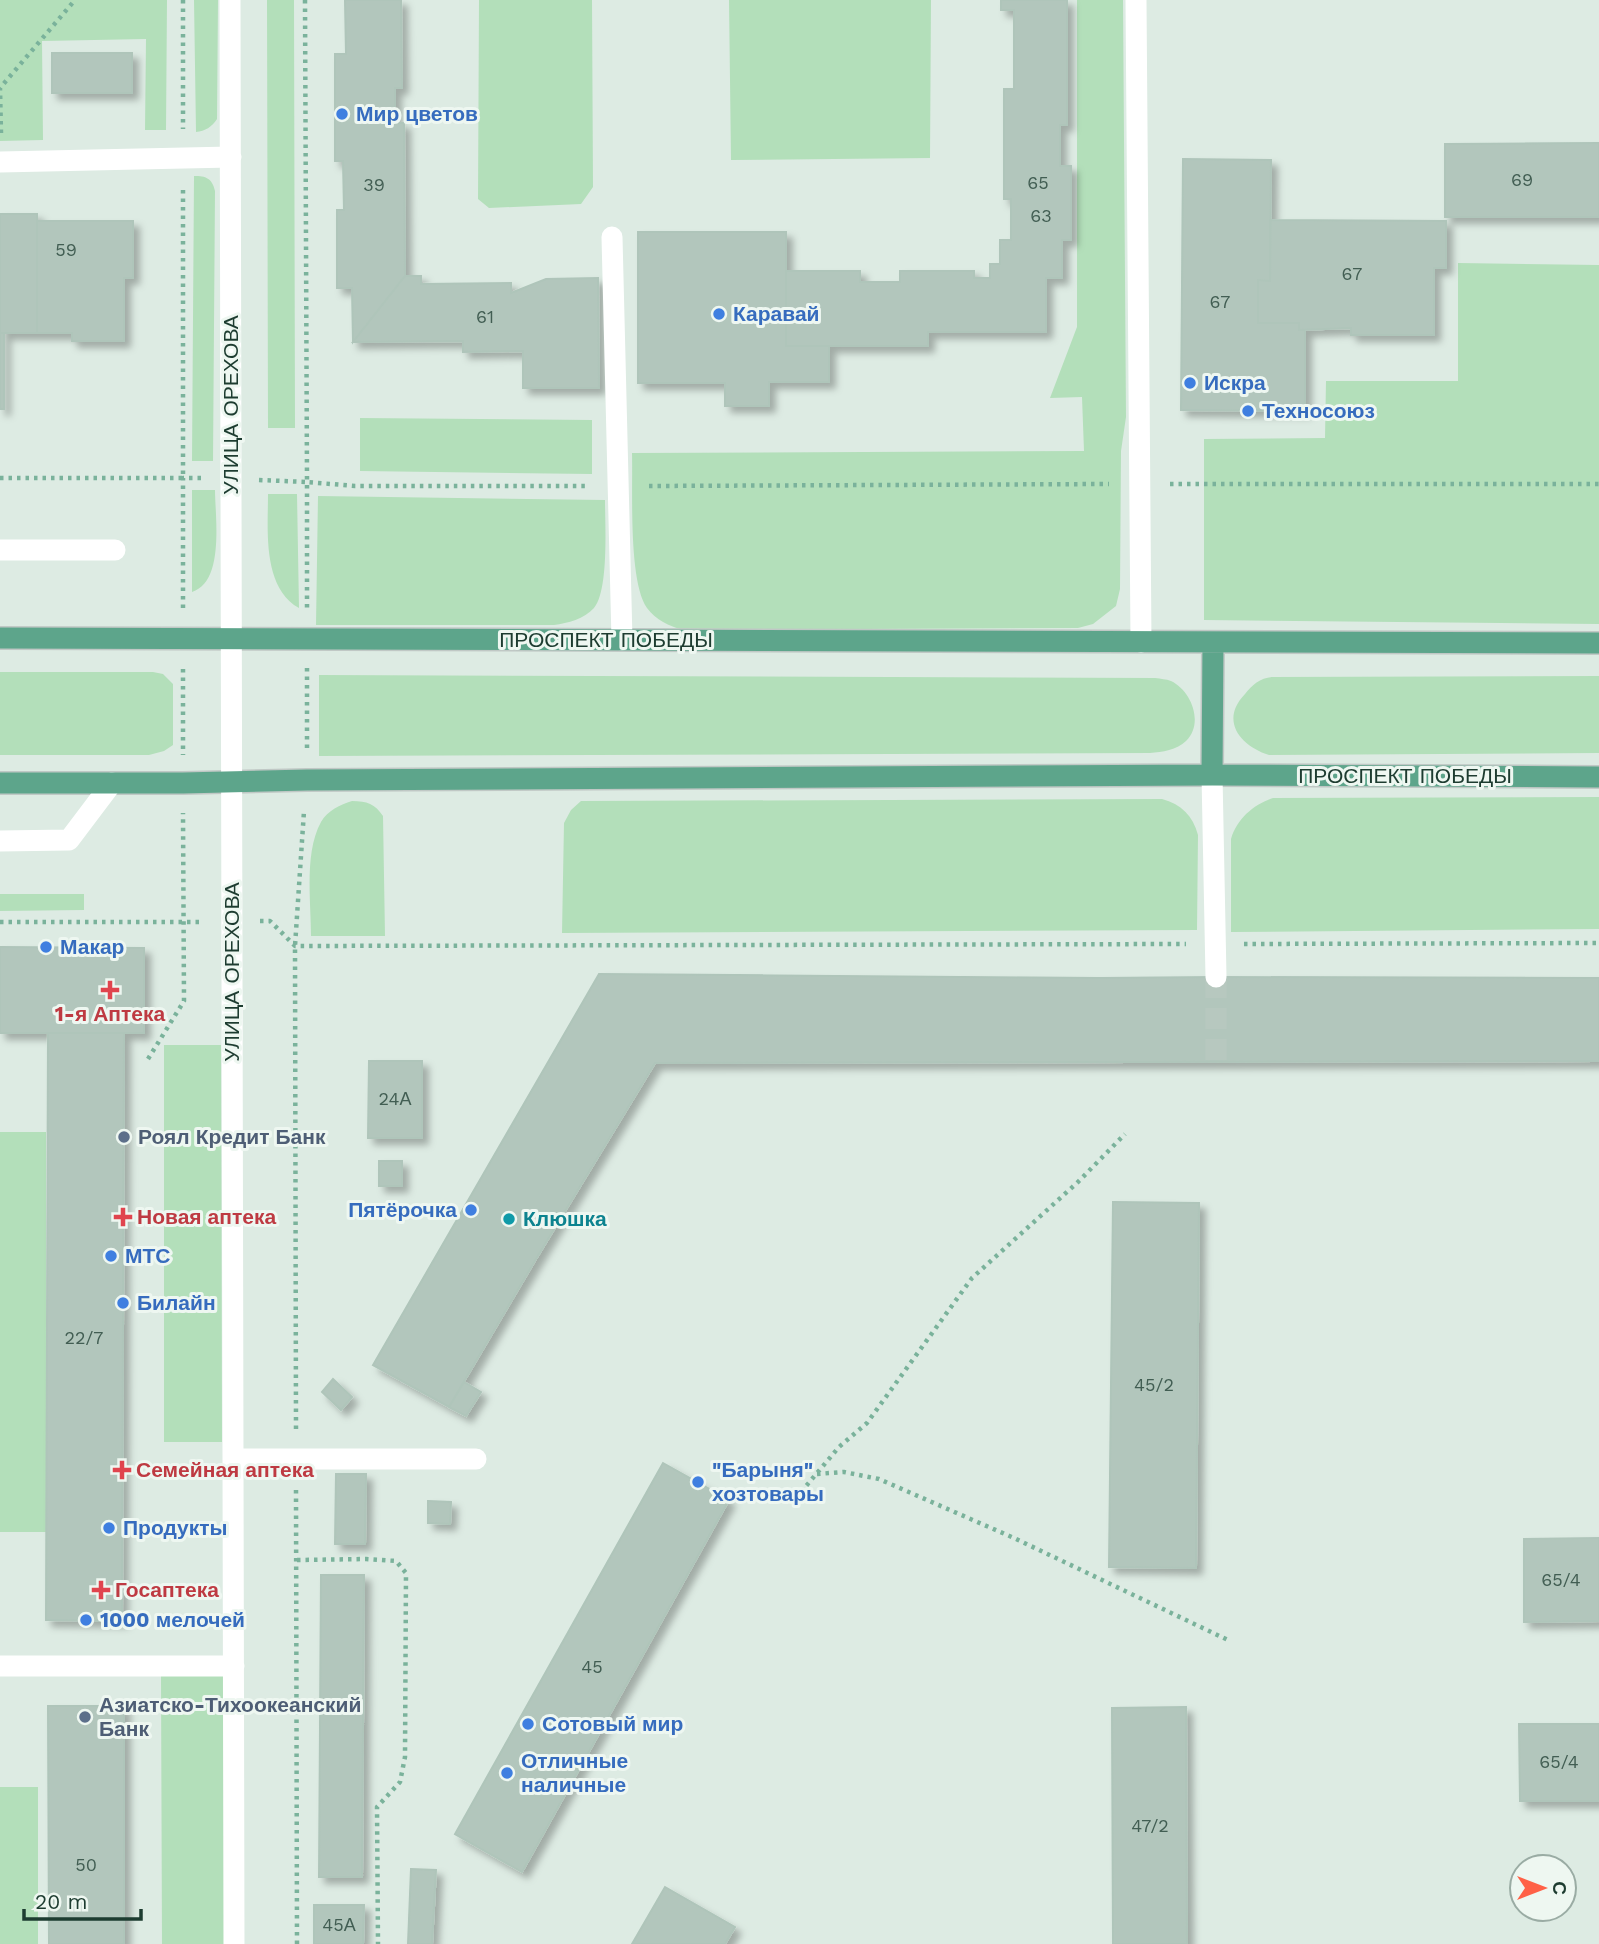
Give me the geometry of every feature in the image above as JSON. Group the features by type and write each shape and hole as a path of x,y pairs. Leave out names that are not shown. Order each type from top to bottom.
{"main road":[{"name":"ПРОСПЕКТ ПОБЕДЫ","path":"0,638 1599,643"},
{"path":"1212,775 1213,642"},
{"name":"ПРОСПЕКТ ПОБЕДЫ","path":"0,782 1212,775 1599,777"}],"street":[{"name":"УЛИЦА ОРЕХОВА","path":"230,0 234,1944"},
{"path":"1136,0 1141,642"},
{"path":"1,162 230,157"},
{"path":"612,237 622,640"},
{"path":"0,550 115,550"},
{"path":"1212,775 1216,977"},
{"path":"0,841 69,840 112,783"},
{"path":"233,1459 476,1459"},
{"path":"0,1665 234,1666"}],"path":[{"path":"1,162 0,88 75,0"},
{"path":"0,478 183,478 183,0"},
{"path":"305,0 307,481 355,486 1599,484"},
{"path":"0,922 184,922"},
{"path":"295,946 1599,943"},
{"path":"801,1492 839,1447 867,1423 972,1278 1078,1182 1125,1134"},
{"path":"816,1474 844,1472 879,1479 1014,1538 1230,1641"},
{"path":"297,1560 381,1559 396,1561 406,1573 405,1757 400,1782 377,1807 378,1944"}],"green space":[{"path":"0,0 167,0 166,130 145,130 146,39 42,41 43,140 0,141"},
{"path":"194,0 218,0 217,119 208,128 196,132"},
{"path":"267,0 294,0 295,428 268,428"},
{"path":"479,0 592,0 593,187 581,204 489,208 478,199"},
{"path":"729,0 931,0 930,158 731,160"},
{"path":"1077,0 1123,0 1126,417 1121,451 1120,589 1116,606 1093,624 1078,628 683,630 659,619 647,608 637,577 633,534 632,453 1084,451 1082,397 1050,398 1077,327"},
{"path":"194,176 208,179 215,191 213,461 192,461"},
{"path":"1458,263 1599,265 1599,624 1204,620 1204,439 1325,438 1326,381 1458,381"},
{"path":"360,418 592,420 592,474 360,471"},
{"path":"192,490 215,490 216,547 210,576 202,586 192,592"},
{"path":"268,494 297,494 299,608 287,599 273,572 268,540"},
{"path":"318,496 605,500 605,556 599,599 586,615 554,625 316,625"},
{"path":"0,672 163,674 173,684 173,745 149,755 0,755"},
{"path":"319,675 1155,678 1169,680 1185,692 1195,717 1191,734 1186,741 1169,750 1150,753 319,756"},
{"path":"1599,676 1599,753 1269,755 1242,739 1234,723 1237,704 1253,685 1272,677"},
{"path":"1599,797 1599,929 1231,932 1231,839 1237,825 1247,814 1273,798"},
{"path":"1162,799 1185,812 1198,835 1197,930 562,933 564,823 571,810 581,801"},
{"path":"352,801 370,804 383,816 385,936 311,936 310,862 316,834 327,814"},
{"path":"0,894 84,894 84,910 0,911"},
{"path":"164,1045 221,1045 222,1442 164,1442"},
{"path":"0,1132 46,1132 46,1532 0,1532"},
{"path":"161,1676 224,1676 224,1944 162,1944"},
{"path":"0,1787 38,1787 38,1944 0,1944"}],"building":[{"path":"345,0 401,0 402,88 395,88 395,123 404,123 405,276 353,342 352,288 337,288 337,210 344,210 343,161 335,161 335,54 346,54"},
{"path":"1001,0 1067,0 1067,125 1060,125 1060,166 1071,166 1071,240 1062,240 1062,278 1046,278 1046,332 928,332 928,346 786,346 786,271 860,271 860,282 900,282 900,271 974,271 974,278 990,278 990,264 1000,264 1000,240 1011,240 1011,199 1004,199 1004,89 1014,89 1014,10 1001,10"},
{"path":"1001,0 1067,0 1067,125 1060,125 1060,166 1071,166 1071,240 1062,240 1062,278 1046,278 1046,332 928,332 928,346 829,346 829,382 769,382 769,406 725,406 725,383 638,383 638,232 786,232 786,271 860,271 860,282 900,282 900,271 974,271 974,278 990,278 990,264 1000,264 1000,240 1011,240 1011,199 1004,199 1004,89 1014,89 1014,10 1001,10"},
{"path":"52,53 132,53 132,93 52,93"},
{"path":"1599,143 1599,217 1445,217 1445,144"},
{"path":"1183,159 1271,160 1270,281 1258,280 1258,323 1299,323 1299,330 1305,330 1305,411 1181,410"},
{"path":"0,214 37,214 37,221 133,221 133,278 124,278 124,341 72,341 72,333 0,333"},
{"path":"0,214 37,214 37,333 4,333 4,409 0,409"},
{"path":"1270,220 1446,221 1446,268 1434,268 1434,335 1351,335 1351,328 1299,330 1299,323 1258,323 1258,280 1270,281"},
{"path":"638,232 786,232 786,346 829,346 829,382 769,382 769,406 725,406 725,383 638,383"},
{"path":"405,276 421,276 421,284 511,283 511,293 546,279 598,278 599,388 523,388 523,351 463,352 463,341 353,342"},
{"path":"0,947 144,948 144,1033 0,1033"},
{"name":"Клюшка","path":"599,974 1599,978 1599,1061 655,1063 449,1407 373,1365"},
{"path":"48,1033 124,1033 122,1621 46,1620"},
{"path":"369,1061 422,1061 422,1138 368,1138"},
{"path":"379,1161 402,1161 402,1186 379,1186"},
{"path":"1113,1202 1199,1203 1196,1568 1109,1567"},
{"path":"333,1379 352,1397 341,1410 322,1392"},
{"path":"464,1382 481,1392 466,1416 449,1407"},
{"path":"663,1463 729,1500 522,1872 455,1834"},
{"path":"336,1474 366,1474 365,1544 335,1544"},
{"path":"428,1501 451,1502 450,1524 428,1523"},
{"path":"1599,1538 1599,1621 1524,1622 1524,1539"},
{"path":"321,1575 364,1575 362,1877 319,1877"},
{"path":"48,1706 124,1706 124,1944 49,1944"},
{"path":"1186,1707 1187,1944 1113,1944 1112,1708"},
{"path":"1519,1724 1599,1724 1599,1801 1520,1801"},
{"path":"411,1869 436,1870 432,1944 408,1944"},
{"path":"665,1887 735,1927 725,1944 632,1944"},
{"path":"314,1905 364,1905 363,1944 314,1944"}],"tunnel":[{"path":"1216,977 1216,1061"}],"place":[{"name":"Мир цветов","path":"342,114"},
{"name":"Каравай","path":"719,314"},
{"name":"Искра","path":"1190,383"},
{"name":"Техносоюз","path":"1248,411"},
{"name":"Макар","path":"46,947"},
{"name":"1-я Аптека","path":"110,990"},
{"name":"Роял Кредит Банк","path":"124,1137"},
{"name":"Пятёрочка","path":"471,1210"},
{"name":"Новая аптека","path":"123,1217"},
{"name":"Клюшка","path":"509,1219"},
{"name":"МТС","path":"111,1256"},
{"name":"Билайн","path":"123,1303"},
{"name":"Семейная аптека","path":"122,1470"},
{"name":"\"Барыня\" хозтовары","path":"698,1482"},
{"name":"Продукты","path":"109,1528"},
{"name":"Госаптека","path":"101,1590"},
{"name":"1000 мелочей","path":"86,1620"},
{"name":"Азиатско-Тихоокеанский Банк","path":"85,1717"},
{"name":"Сотовый мир","path":"528,1724"},
{"name":"Отличные наличные","path":"507,1773"}]}
